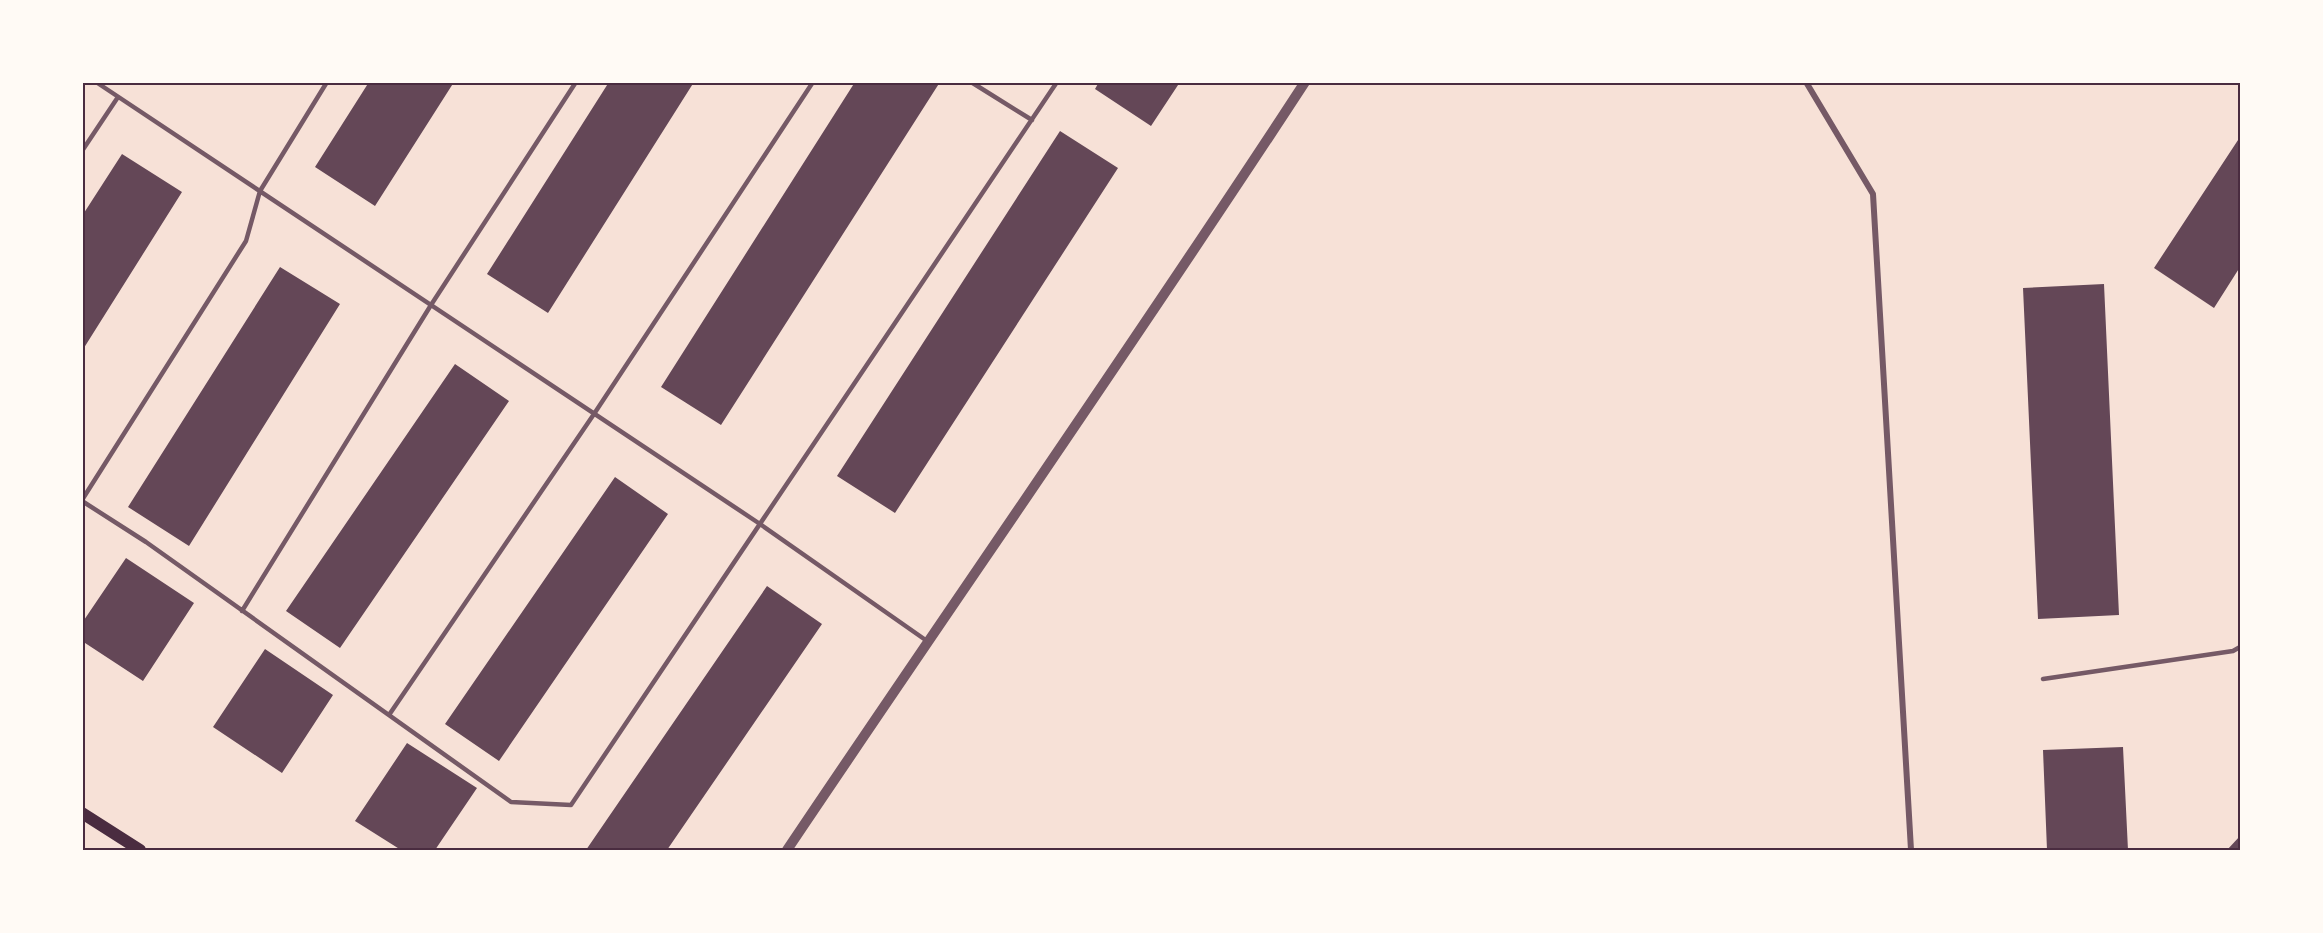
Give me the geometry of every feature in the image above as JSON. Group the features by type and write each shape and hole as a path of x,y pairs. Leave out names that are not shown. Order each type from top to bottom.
{"main road":[{"path":"82,813 140,850"}],"street":[{"path":"788,850 927,641 1239,184 1305,82"},
{"path":"1806,82 1873,194 1911,850"}],"lane":[{"path":"96,82 760,524 927,641"},
{"path":"327,82 260,191 246,241 82,501 146,542 511,802 571,805 1057,82"},
{"path":"242,611 431,305 576,82"},
{"path":"389,715 594,414 813,82"},
{"path":"971,82 1032,120"},
{"path":"82,151 118,97"},
{"path":"2043,679 2233,651 2241,647"}],"building":[{"path":"369,82 454,82 375,206 315,167"},
{"path":"609,82 694,82 548,313 487,274"},
{"path":"855,82 940,82 721,425 661,387"},
{"path":"1099,82 1180,82 1151,126 1095,89"},
{"path":"1060,131 1118,168 895,513 837,476"},
{"path":"2240,137 2240,267 2214,308 2154,268"},
{"path":"122,154 182,192 82,351 82,216"},
{"path":"280,267 340,304 189,546 128,507"},
{"path":"2104,284 2119,615 2038,619 2023,288"},
{"path":"455,364 509,401 340,648 286,611"},
{"path":"615,477 668,514 499,761 445,724"},
{"path":"126,558 194,603 143,681 82,641 82,623"},
{"path":"767,586 822,624 667,850 586,850"},
{"path":"265,649 333,695 282,773 213,727"},
{"path":"407,743 477,788 435,850 401,850 355,821"},
{"path":"2123,747 2128,850 2047,850 2043,750"},
{"path":"2240,836 2240,850 2227,850"}]}
